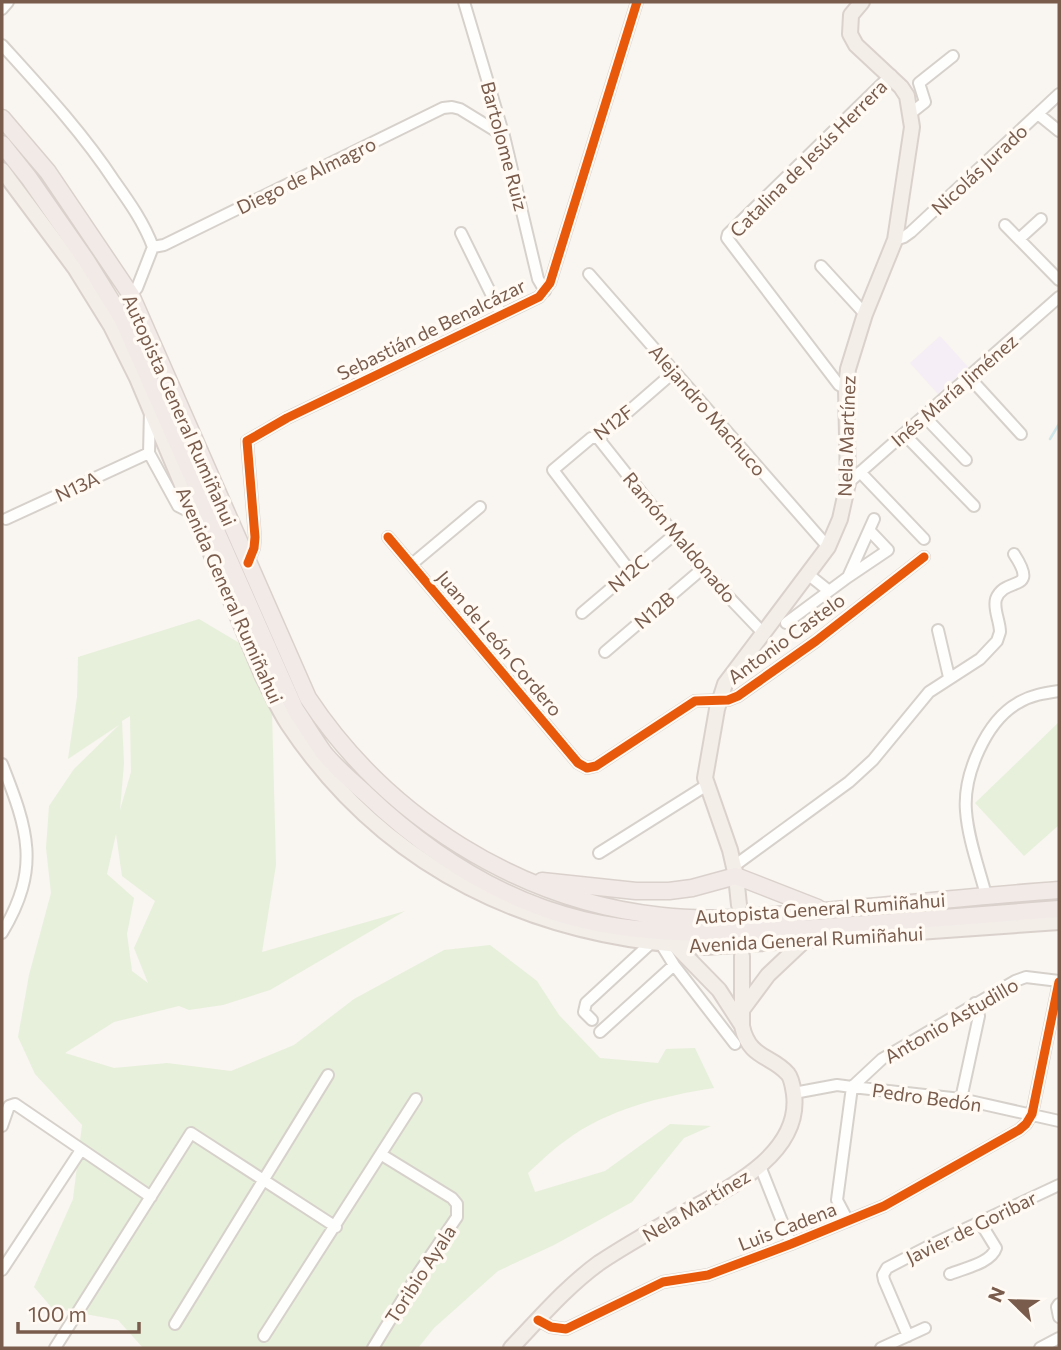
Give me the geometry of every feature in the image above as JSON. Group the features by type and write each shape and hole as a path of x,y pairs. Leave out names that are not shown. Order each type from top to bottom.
{"highway":[{"name":"Autopista General Rumiñahui","path":"2,118 48,172 131,295 308,698 330,730 397,800 451,841 524,879 589,904 664,917 735,918 1059,890"},
{"name":"Autopista General Rumiñahui","path":"2,144 86,260 122,318 295,709 325,754 400,827 451,863 487,884 584,921 633,928 736,934 1059,909"},
{"path":"524,879 636,891 669,891 692,888 735,871 824,911"}],"main road":[{"name":"Nela Martínez","path":"738,905 735,871 707,785 707,760 719,700 724,684 828,547 840,519 848,483 846,389 851,355 895,240 911,143 911,113 907,96 891,75 852,40 849,28 856,4"},
{"name":"Avenida General Rumiñahui","path":"2,170 75,268 111,326 150,409 263,677 286,721 311,756 362,812 422,860 477,892 558,924 594,934 662,944 706,947 1059,922"},
{"path":"742,1010 768,975 804,941"},
{"path":"662,944 717,985 729,988 743,982 754,982 768,975"},
{"path":"742,956 742,1026"},
{"path":"710,979 728,1001 748,1042 757,1052 788,1074 794,1093"},
{"name":"Nela Martínez","path":"512,1348 575,1282 599,1263 736,1184 760,1166 781,1142 789,1128 794,1112 794,1093"}],"street":[{"path":"2,9 8,2"},
{"name":"Bartolome Ruiz","path":"464,2 505,136 538,279 545,290"},
{"name":"Sebastián de Benalcázar","path":"248,563 255,537 247,441 287,418 539,297 550,283 637,2"},
{"path":"2,45 58,106 101,160 140,219 153,247 137,288 131,295"},
{"path":"911,113 925,102 919,83 953,56"},
{"name":"Catalina de Jesús Herrera","path":"846,389 839,385 728,242 728,234 891,75"},
{"name":"Nicolás Jurado","path":"895,240 911,232 1059,94"},
{"name":"Diego de Almagro","path":"153,247 164,245 443,108 460,109 505,136"},
{"path":"1038,114 1059,131"},
{"path":"1019,239 1041,219"},
{"path":"1005,225 1059,280"},
{"path":"461,233 501,314"},
{"path":"821,266 865,314"},
{"name":"Alejandro Machuco","path":"589,274 828,547"},
{"name":"Inés María Jiménez","path":"848,483 1059,298"},
{"name":"N12F","path":"630,571 553,474 554,467 591,438 598,438 675,371"},
{"path":"969,377 1021,435"},
{"path":"150,409 149,453 178,506 194,514"},
{"path":"924,416 966,460"},
{"path":"904,434 974,506"},
{"name":"Ramón Maldonado","path":"598,438 702,569 764,634"},
{"name":"N13A","path":"6,519 149,453"},
{"path":"860,472 924,539"},
{"path":"412,564 480,508"},
{"path":"786,623 888,550 871,525 848,577"},
{"name":"N12C","path":"582,612 675,534"},
{"name":"Juan de León Cordero","path":"388,537 578,763 587,768"},
{"path":"735,871 849,782 873,760 929,692 980,659 997,641 1000,632 997,598 1003,591 1021,582 1024,576 1014,554"},
{"name":"Antonio Castelo","path":"587,768 596,766 695,701 738,696 816,641 924,556"},
{"name":"N12B","path":"605,652 702,569"},
{"path":"809,575 829,591"},
{"path":"938,630 949,677"},
{"path":"986,895 966,812 968,778 1003,714 1017,703 1036,695 1059,691"},
{"path":"2,764 22,821 27,850 21,895 17,908 2,933"},
{"path":"599,853 707,785"},
{"path":"592,1020 584,1012 586,1003 662,944 674,965 735,1044"},
{"path":"600,1032 674,965"},
{"name":"Antonio Astudillo","path":"852,1087 882,1059 1020,978 1059,982"},
{"path":"1032,1114 1059,982"},
{"path":"961,1100 979,1016 975,1003"},
{"path":"175,1324 328,1075"},
{"name":"Pedro Bedón","path":"794,1093 837,1085 961,1100 1059,1121"},
{"path":"848,1221 837,1200 852,1087"},
{"path":"264,1336 416,1099"},
{"path":"2,1126 8,1108 14,1104 150,1197"},
{"name":"Luis Cadena","path":"538,1320 551,1327 566,1329 663,1282 708,1275 884,1206 1019,1130 1032,1114"},
{"path":"55,1348 191,1133 336,1227"},
{"path":"2,1270 81,1150"},
{"name":"Toribio Ayala","path":"373,1348 418,1274 453,1224 458,1210 452,1199 382,1154"},
{"path":"760,1166 791,1244"},
{"name":"Javier de Goribar","path":"908,1336 886,1288 884,1271 933,1244 1059,1185"},
{"path":"950,1274 988,1259 995,1252 994,1243 980,1222"},
{"path":"881,1348 925,1328"},
{"path":"1040,1348 1059,1338"}],"shaded area":[{"path":"940,336 968,367 938,394 910,363"}],"green space":[{"path":"199,619 241,644 272,712 276,865 262,952 405,911 270,990 223,1005 189,1010 179,1006 114,1022 65,1053 114,1068 167,1063 231,1071 294,1045 354,999 444,950 490,945 537,981 559,1015 600,1058 658,1063 666,1049 695,1048 714,1088 675,1095 617,1112 581,1130 555,1148 528,1173 535,1192 605,1171 670,1124 711,1126 684,1138 632,1202 554,1245 498,1271 434,1328 418,1348 143,1348 118,1320 52,1308 34,1287 73,1199 82,1125 35,1074 18,1037 29,975 51,893 46,848 49,806 74,769 119,725 68,759 77,697 78,657","holes":["130,716 131,772 120,810 124,763 122,721","116,834 122,876 155,901 134,948 148,983 132,971 127,934 134,898 107,874"]},
{"path":"1059,722 1059,825 1024,856 975,803"}],"waterway":[{"path":"1050,439 1059,424"}],"cycle path":[{"path":"248,563 255,537 247,441 287,418 539,297 550,283 637,2"},
{"path":"388,537 578,763 587,768 596,766 695,701 728,700 738,696 816,641 924,557"},
{"path":"538,1320 551,1327 566,1329 663,1282 708,1275 791,1244 884,1206 1019,1130 1032,1114 1059,982"}]}
